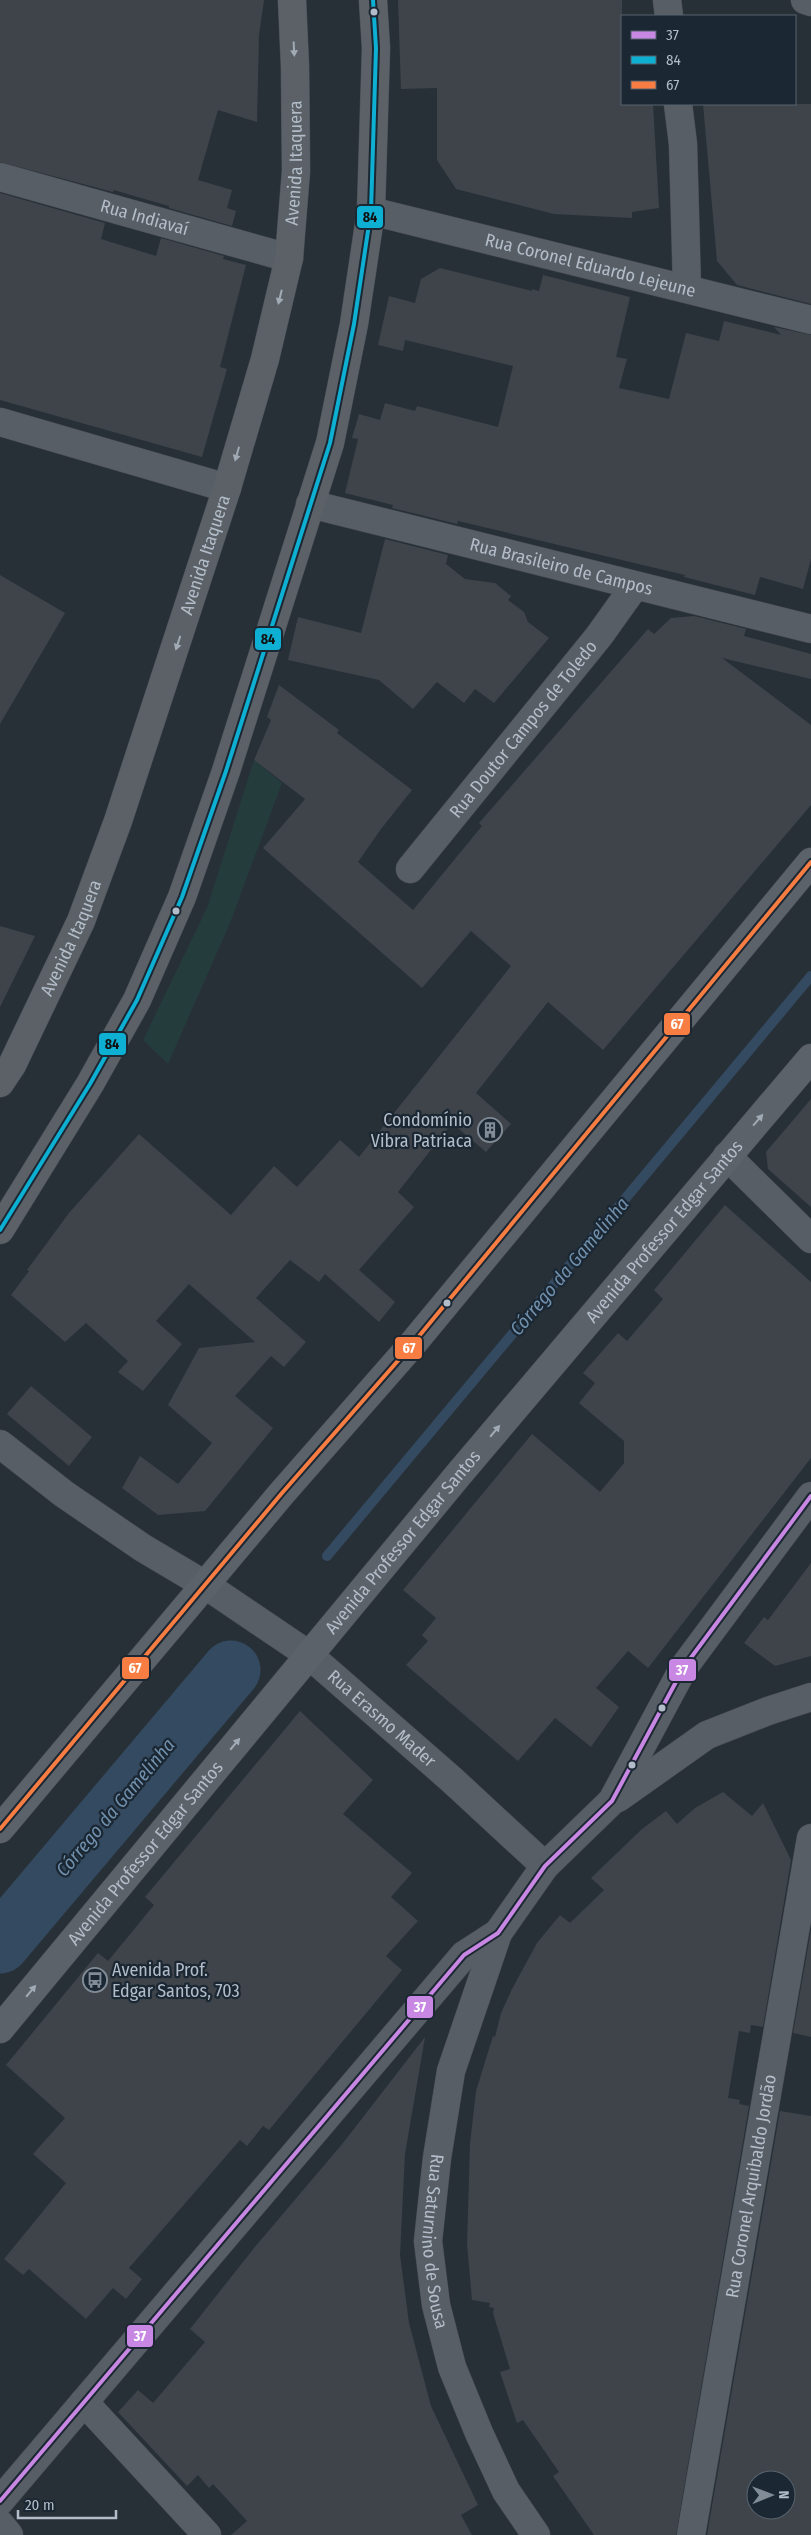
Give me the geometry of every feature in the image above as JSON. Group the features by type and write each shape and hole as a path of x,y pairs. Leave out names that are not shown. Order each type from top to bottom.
{"main road":[{"name":"Avenida Itaquera","path":"4,1070 81,921 112,838 175,652 227,488 265,359 290,258 296,171 292,0"},
{"path":"0,1230 90,1084 127,1017 182,897 226,771 330,443 354,324 371,211 376,48 373,0"},
{"path":"0,1830 207,1586 282,1493 410,1347 811,862"},
{"name":"Avenida Professor Edgar Santos","path":"0,2029 309,1655 811,1058"}],"street":[{"path":"667,0 669,15"},
{"path":"805,0 811,2"},
{"path":"678,105 683,144 687,288"},
{"name":"Rua Indiavaí","path":"0,177 290,258"},
{"name":"Rua Coronel Eduardo Lejeune","path":"371,211 811,320"},
{"path":"0,422 227,488"},
{"name":"Rua Brasileiro de Campos","path":"310,504 811,629"},
{"name":"Rua Doutor Campos de Toledo","path":"410,869 599,636 634,586"},
{"path":"727,1156 811,1239"},
{"name":"Rua Erasmo Mader","path":"0,1444 64,1494 127,1537 207,1586 309,1655 452,1780 545,1866"},
{"path":"612,1801 684,1667 811,1496"},
{"path":"0,2501 464,1955 498,1933 545,1866 612,1801 707,1735 768,1711 811,1697"},
{"name":"Rua Coronel Arquibaldo Jordão","path":"691,2535 811,1838"},
{"name":"Rua Saturnino de Sousa","path":"498,1933 451,2071 437,2158 428,2241 436,2305 452,2367 479,2433 506,2491 536,2535"},
{"path":"84,2402 207,2535"},
{"path":"0,2524 9,2535"}],"green space":[{"path":"254,760 282,783 230,923 168,1064 143,1040 207,908"}],"building":[{"path":"0,0 264,0 259,35 257,122 218,110 198,180 232,190 227,208 236,211 232,226 114,190 113,192 0,162"},
{"path":"398,0 622,0 621,105 653,105 659,208 632,212 632,218 554,214 456,189 437,160 437,88 401,89"},
{"path":"811,104 811,304 737,285 717,261 703,105"},
{"path":"0,193 105,223 101,239 156,256 161,238 224,256 223,259 246,265 220,367 227,369 202,457 0,400"},
{"path":"440,268 532,291 532,289 539,291 543,275 630,297 616,357 627,359 619,388 669,399 686,333 719,341 724,321 781,335 774,327 811,335 811,559 803,589 760,577 755,595 684,577 685,575 458,521 457,524 392,508 393,505 345,493 358,439 352,438 359,414 380,420 385,403 415,411 417,406 498,427 513,366 405,340 403,351 378,345 389,296 415,303 421,279"},
{"path":"385,539 448,555 446,564 465,579 495,583 511,596 508,600 524,612 528,622 549,638 494,703 475,689 464,703 437,682 413,709 379,680 288,660 298,617 361,633"},
{"path":"0,575 65,613 0,724"},
{"path":"694,616 746,629 744,636 811,654 811,679 722,658 811,725 811,805 603,1050 548,1002 476,1093 511,1124 486,1152 452,1123 398,1192 414,1207 359,1270 395,1302 379,1322 325,1274 319,1282 290,1260 256,1298 306,1342 284,1367 271,1356 235,1396 273,1428 205,1511 158,1515 122,1488 140,1456 178,1484 212,1443 168,1405 199,1348 255,1342 189,1284 156,1321 182,1344 143,1391 118,1372 128,1361 86,1323 65,1342 11,1295 29,1271 27,1270 69,1213 139,1134 231,1215 274,1166 297,1187 340,1140 359,1157 511,966 471,931 422,988 263,848 305,799 254,760 271,720 267,717 279,685 339,730 337,733 412,790 358,862 413,910 482,826 479,823 648,629 654,634 671,618"},
{"path":"0,926 35,936 0,1007"},
{"path":"811,1099 811,1207 768,1169 766,1152"},
{"path":"725,1205 811,1282 811,1458 648,1668 628,1651 596,1688 619,1707 591,1747 555,1718 518,1761 406,1665 428,1641 422,1635 436,1618 403,1590 532,1434 600,1492 624,1463 624,1441 579,1403 595,1383 583,1373 618,1333 627,1341 663,1299 654,1290"},
{"path":"31,1386 92,1437 69,1466 7,1414"},
{"path":"811,1563 811,1656 775,1666 744,1643 764,1617 768,1620"},
{"path":"300,1711 373,1780 343,1814 412,1873 391,1897 418,1921 386,1956 402,1970 269,2130 263,2126 247,2146 240,2140 129,2268 142,2279 126,2299 113,2288 86,2319 29,2269 23,2275 4,2259 66,2183 33,2154 65,2118 6,2065 98,1953 108,1961 154,1905 145,1897"},
{"path":"723,1792 752,1816 763,1803 791,1860 763,2027 751,2025 750,2033 739,2031 728,2098 740,2100 739,2104 749,2106 676,2535 594,2535 553,2476 559,2472 523,2420 517,2423 500,2372 510,2369 493,2313 494,2308 489,2307 490,2303 472,2300 467,2244 470,2144 476,2091 493,2036 495,2037 501,2013 512,1989 537,1943 560,1915 570,1923 604,1890 591,1878 642,1829 666,1811 677,1824 695,1808"},
{"path":"811,1930 811,2037 793,2033"},
{"path":"425,2037 405,2154 400,2255 409,2323 431,2406 478,2505 461,2515 472,2535 231,2535 247,2521 213,2484 209,2488 198,2475 187,2486 118,2412 138,2390 153,2403 205,2342 190,2329 254,2248 343,2143"},
{"path":"780,2111 811,2116 811,2535 707,2535"}],"waterway":[{"name":"Córrego da Gamelinha","path":"327,1556 811,976"},
{"name":"Córrego da Gamelinha","path":"0,1944 231,1670"}],"transit line":[{"name":"84","path":"0,1230 90,1084 137,1000 182,897 226,771 330,443 354,324 371,211 376,48 373,0"},
{"name":"67","path":"0,1829 282,1493 410,1347 811,862"},
{"name":"37","path":"0,2501 464,1955 498,1933 545,1866 612,1801 684,1667 811,1496"}],"place":[{"name":"Condomínio Vibra Patriaca","path":"490,1130"},
{"name":"Avenida Prof. Edgar Santos, 703","path":"95,1980"}]}
